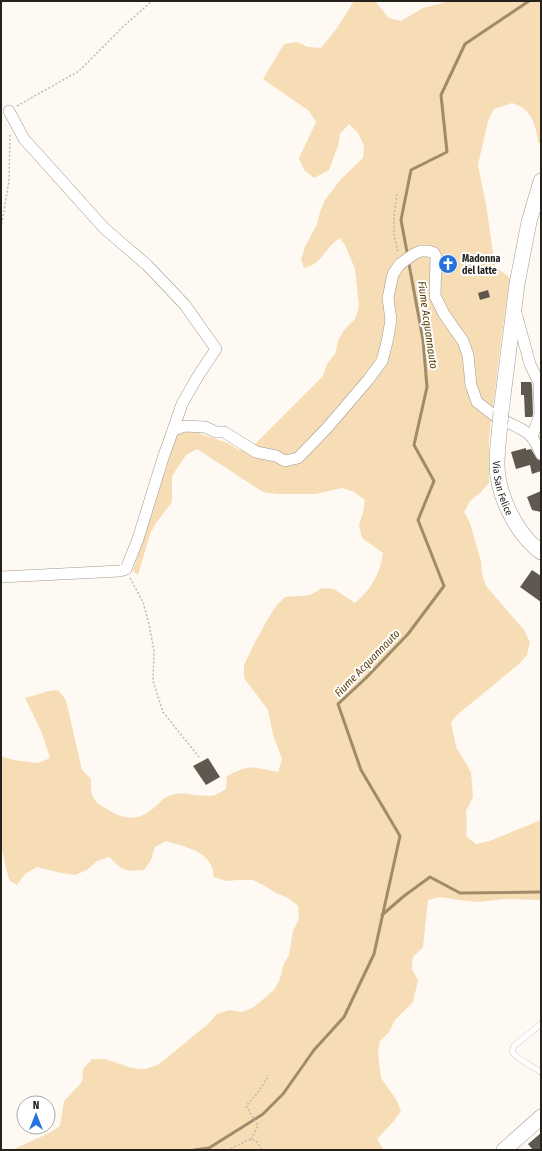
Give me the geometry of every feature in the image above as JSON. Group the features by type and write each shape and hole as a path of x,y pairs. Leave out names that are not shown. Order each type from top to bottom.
{"street":[{"path":"1,577 120,571 126,569 138,540 163,458 182,404 216,349 185,305 147,265 104,228 24,139 9,111"},
{"name":"Via San Felice","path":"541,181 529,222 517,284 497,464 499,482 508,509 524,535 541,552"},
{"path":"173,430 185,426 205,427 216,432 224,432 256,452 276,456 286,461 298,458 327,428 368,380 382,361 388,342 391,320 388,298 393,274 400,264 414,254 420,251 428,251 434,253 436,257 435,296 444,314 462,341 468,355 471,385 477,402 501,419 526,431 536,442 541,454"},
{"path":"514,308 530,364 539,383 540,415 532,437"},
{"path":"504,1150 541,1118"}],"lane":[{"path":"541,1024 514,1046 512,1050 518,1057 541,1072"}],"path":[{"path":"9,111 79,71 125,25 152,1"},
{"path":"1,228 9,181 10,133"},
{"path":"397,194 394,216 394,234 398,250 397,259 400,264"},
{"path":"126,569 144,602 154,651 153,681 163,712 199,757"},
{"path":"226,1150 251,1139 258,1125 246,1106 258,1092 269,1075"},
{"path":"251,1139 256,1141 262,1150"}],"shaded area":[{"path":"354,1 375,1 389,18 401,21 423,8 449,1 541,1 541,143 538,143 533,120 523,108 512,103 494,109 488,121 478,165 486,204 495,266 510,278 489,439 489,483 470,501 464,512 470,523 481,561 482,574 486,586 524,630 530,642 527,655 519,664 457,715 451,722 456,747 471,772 473,797 466,811 466,836 476,844 489,841 541,820 541,900 505,899 479,902 440,897 428,900 423,947 413,957 412,969 418,980 413,1002 395,1020 389,1032 380,1041 378,1053 381,1078 396,1099 401,1111 377,1139 384,1150 12,1150 45,1135 56,1135 56,1129 60,1126 64,1101 82,1082 83,1069 92,1059 105,1059 132,1068 145,1069 158,1065 208,1024 217,1014 229,1010 242,1012 254,1007 274,990 289,955 293,931 299,919 298,906 288,898 253,880 226,881 214,877 212,866 203,855 191,849 166,841 155,847 151,860 144,870 132,871 124,869 117,865 109,857 97,861 87,870 75,875 37,867 25,874 17,885 10,881 1,846 1,756 13,760 38,763 50,758 42,733 25,698 58,690 66,700 82,770 91,779 93,797 98,803 114,813 131,818 137,817 149,812 166,798 175,794 206,796 215,795 226,789 227,776 247,768 257,768 278,772 282,759 273,735 268,710 244,678 244,665 255,642 276,606 285,597 310,595 322,588 334,589 355,603 370,587 377,575 383,553 362,538 359,525 365,500 354,492 342,488 316,494 277,494 263,492 197,449 186,455 172,476 172,502 156,523 150,534 138,575 133,571 177,434 189,430 228,443 239,450 251,448 323,376 327,364 335,354 338,341 344,330 355,319 359,307 355,269 345,245 340,238 330,246 320,259 310,266 304,268 301,259 305,247 317,224 325,200 341,179 363,158 364,145 358,133 349,124 340,134 338,146 329,170 314,178 304,170 299,158 316,122 309,111 263,79 284,44 297,42 308,47 321,48 337,28"}],"building":[{"name":"Madonna del latte","path":"443,259 455,260 454,270 443,269"},
{"path":"488,290 490,297 480,300 478,293"},
{"path":"521,382 531,382 532,385 532,417 525,417 524,395 521,395"},
{"path":"526,448 526,450 531,449 537,459 541,461 541,471 532,474 530,465 516,469 511,452"},
{"path":"541,491 541,512 532,510 527,497"},
{"path":"532,570 541,576 541,602 520,587"},
{"path":"208,758 220,777 206,785 193,766"},
{"path":"541,1133 541,1150 533,1150 528,1144"}],"waterway":[{"name":"Fiume Acquannauto","path":"407,252 401,220 411,170 447,152 441,95 465,44 529,1"},
{"name":"Fiume Acquannauto","path":"194,1150 209,1148 263,1114 283,1094 314,1050 344,1017 374,954 400,836 361,770 338,704 366,678 408,634 444,586 418,520 434,481 414,445 427,387 423,340 409,264"},
{"path":"382,915 404,896 430,877 460,893 541,892"}],"place":[{"name":"Madonna del latte","path":"448,264"}]}
